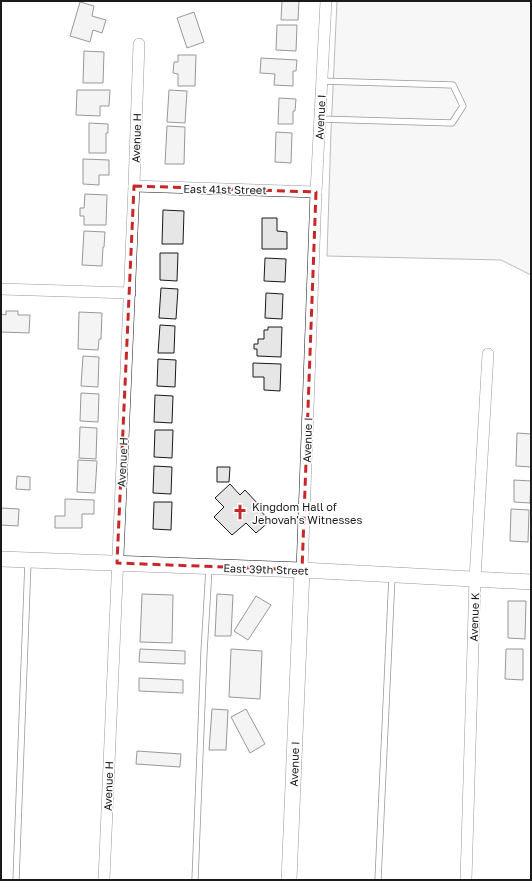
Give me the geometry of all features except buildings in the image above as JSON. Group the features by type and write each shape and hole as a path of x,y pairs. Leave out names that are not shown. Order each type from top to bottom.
{"main road":[{"name":"East 39th Street","path":"1,559 209,568 302,570 531,582"},
{"name":"Avenue I","path":"289,880 302,570"}],"street":[{"name":"Avenue I","path":"302,570 316,192 326,1"},
{"name":"Avenue H","path":"104,880 130,293 139,44"},
{"name":"East 41st Street","path":"134,186 316,192"},
{"path":"1,290 130,293"},
{"name":"Avenue K","path":"466,880 475,579 488,354"}],"lane":[{"path":"320,118 452,123 463,106 453,85 321,81"},
{"path":"16,880 28,561"},
{"path":"195,880 204,652 209,568"},
{"path":"378,880 392,575"}],"highlighted area":[{"path":"134,186 316,192 302,570 117,563"}],"shaded area":[{"path":"337,1 531,1 531,275 501,260 327,256"}],"place":[{"name":"Kingdom Hall of Jehovah's Witnesses","path":"240,512"}]}
